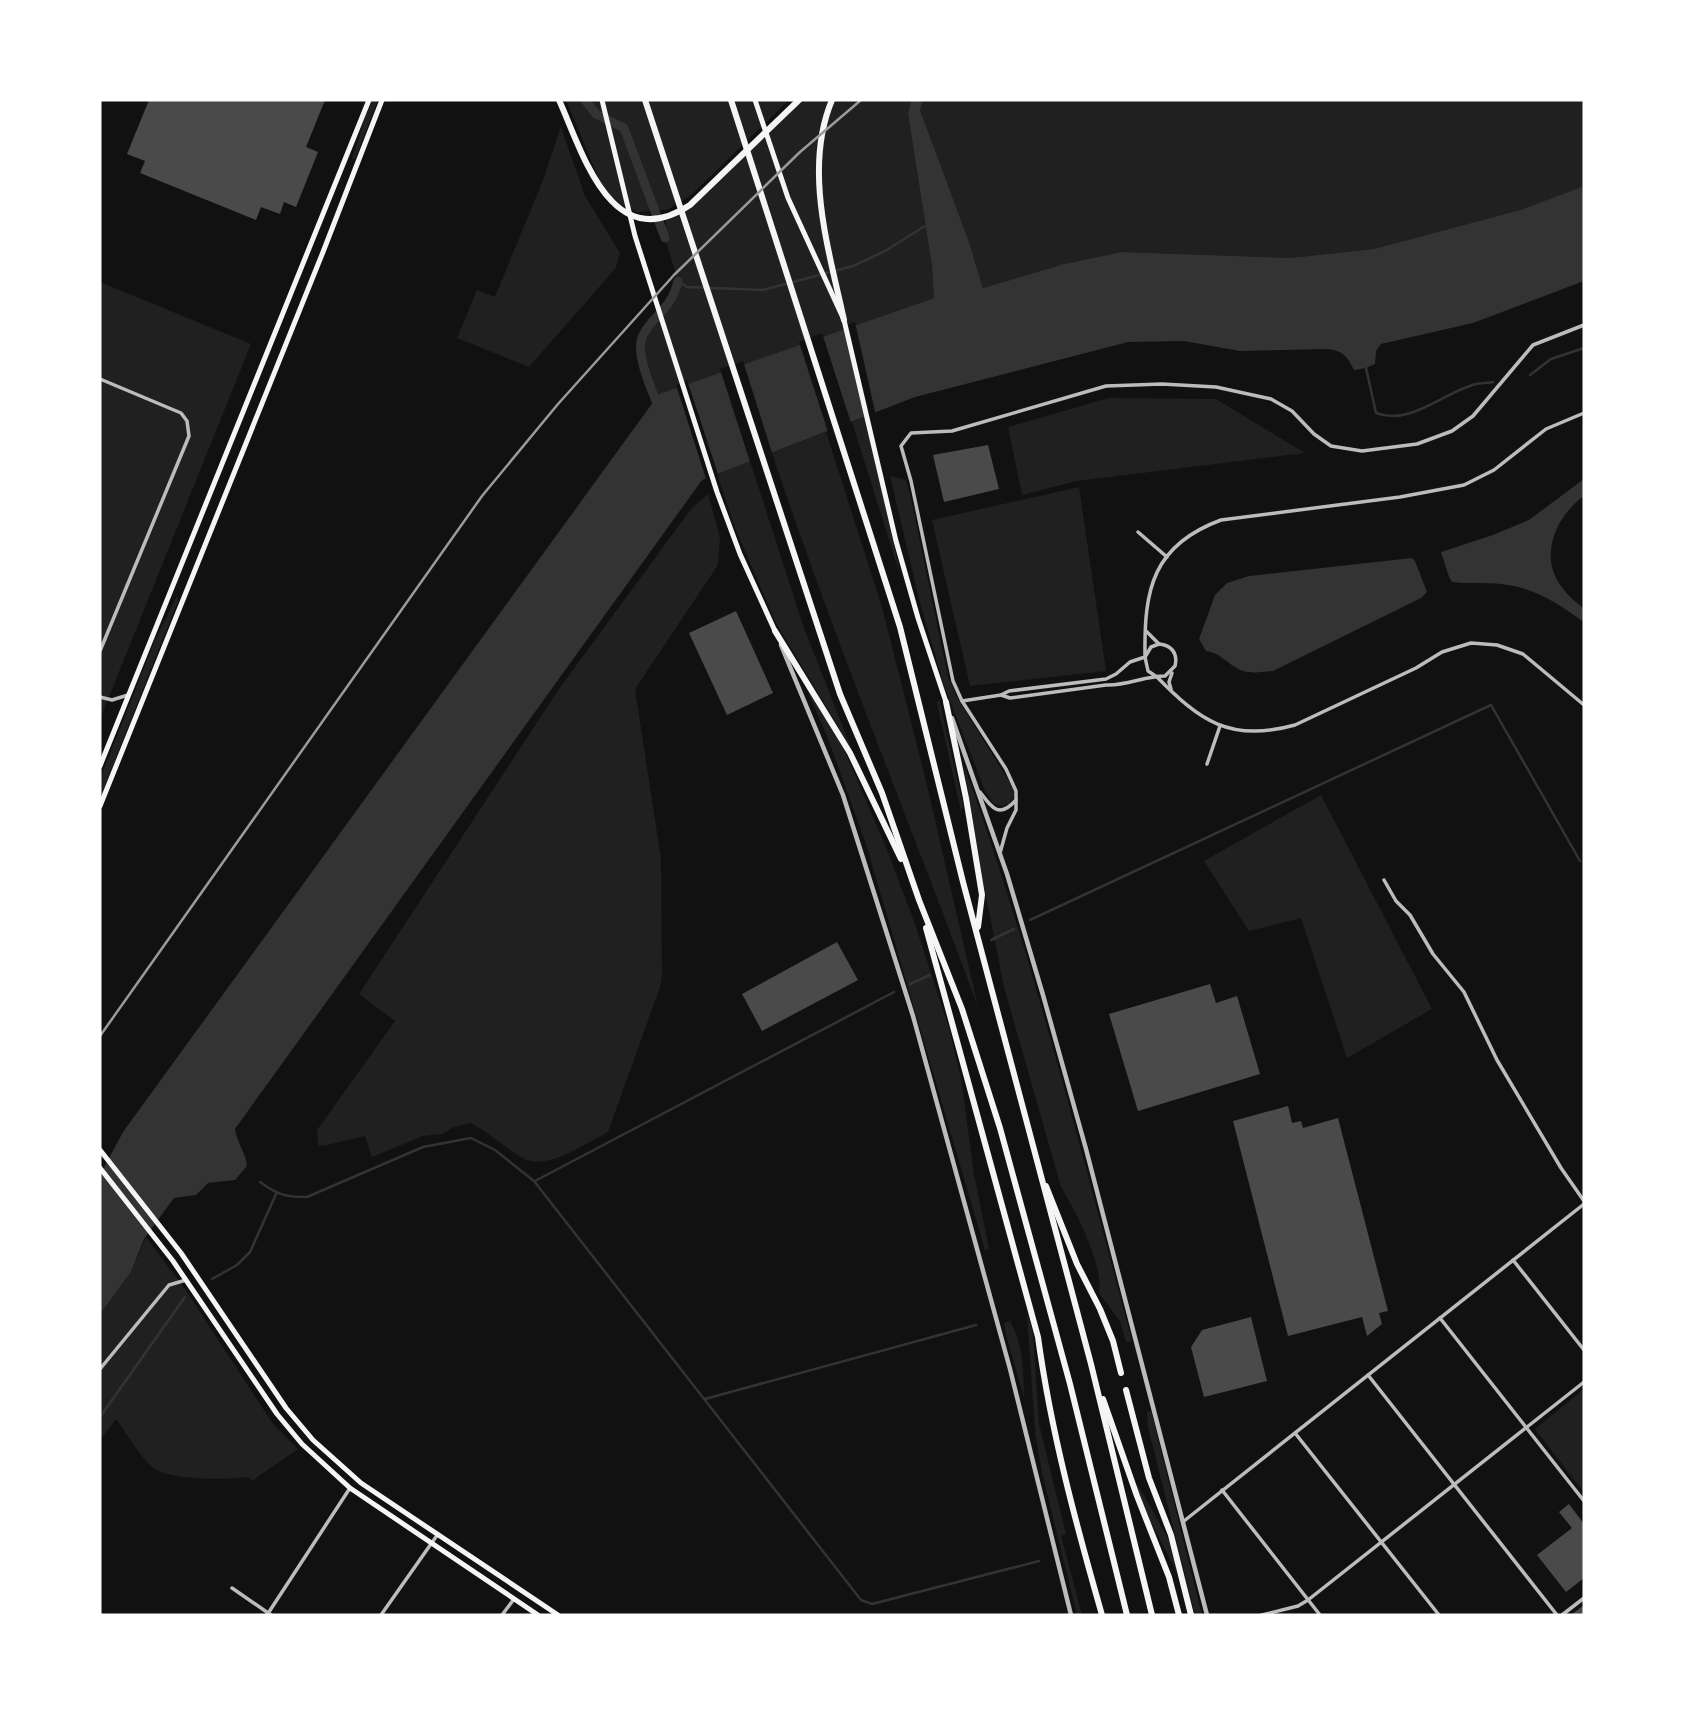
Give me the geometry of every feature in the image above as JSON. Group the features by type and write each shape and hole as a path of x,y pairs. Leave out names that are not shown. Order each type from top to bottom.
{"highway":[{"path":"559,100 602,192 621,210 647,219 666,217 695,202 799,100"},
{"path":"645,100 841,694 882,793 919,900 962,1009 1000,1128 1070,1384 1128,1615"},
{"path":"731,100 900,627 1034,1155 1091,1364 1152,1615"},
{"path":"832,100 822,130 820,181 825,228 844,320"},
{"path":"775,631 850,752 919,900 1038,1337 1047,1397 1076,1523 1102,1615"},
{"path":"946,702 982,895 978,933"},
{"path":"1034,1155 1077,1264 1100,1309 1121,1373"},
{"path":"1091,1364 1137,1496 1169,1577 1179,1615"},
{"path":"1126,1390 1149,1478 1171,1535 1191,1615"}],"main road":[{"path":"100,766 369,100"},
{"path":"100,806 382,100"},
{"path":"602,100 635,236 718,492 740,554 775,631"},
{"path":"755,100 788,198 844,320 910,591 946,702"},
{"path":"102,1152 165,1232 286,1408 307,1433 361,1483 558,1615"},
{"path":"100,1168 158,1241 289,1429 321,1464 350,1488 538,1615"}],"street":[{"path":"999,854 1016,810 1017,799 1010,777 962,701 949,669 911,481 901,451 902,442 911,433 952,431 1106,386 1188,384 1271,398 1292,411 1314,434 1331,446 1362,451 1417,444 1452,431 1473,416 1533,345 1584,325"},
{"path":"100,379 181,413 189,428 186,447 100,651"},
{"path":"1584,413 1546,429 1494,470 1464,485 1400,497 1221,520 1188,537 1167,556 1148,596 1145,629 1148,671 1185,705 1220,726 1237,730 1275,730 1295,725 1416,668 1441,652 1471,643 1497,645 1522,654 1584,705"},
{"path":"1138,532 1167,556"},
{"path":"1145,629 1153,640 1174,651 1177,661 1169,682 1171,691"},
{"path":"775,631 839,786 914,1016 1010,1368 1071,1615"},
{"path":"962,701 1001,695 1009,691 1106,679 1130,662 1145,656 1151,648 1159,644"},
{"path":"1001,695 1010,698 1119,685 1165,676 1172,671"},
{"path":"1116,674 1119,685"},
{"path":"100,697 112,700 128,695"},
{"path":"946,702 978,790 1043,995 1207,1615"},
{"path":"1207,764 1220,726"},
{"path":"978,790 991,807 999,811 1008,809 1017,799"},
{"path":"1184,1521 1584,1202 1497,1060 1464,992 1433,954 1410,915 1396,901 1384,880"},
{"path":"1513,1260 1584,1350"},
{"path":"100,1369 169,1285 186,1280"},
{"path":"1440,1318 1584,1501"},
{"path":"1368,1375 1560,1615 1584,1598"},
{"path":"1262,1615 1298,1606 1308,1600 1584,1382"},
{"path":"1295,1433 1439,1615"},
{"path":"232,1588 269,1615 350,1488"},
{"path":"1222,1490 1320,1615"},
{"path":"381,1615 438,1534"},
{"path":"502,1615 513,1599"}],"shaded area":[{"path":"372,100 378,100 355,159 352,158"},
{"path":"566,100 789,100 691,195 667,210 637,212 615,201 601,184"},
{"path":"799,100 911,100 908,114 932,266 934,298 659,394 648,382 640,347 643,336 674,297 678,281 665,238 666,217 682,211"},
{"path":"911,100 923,100 920,110 969,242 983,288 1064,264 1122,252 1290,258 1374,249 1520,210 1584,186 1584,281 1473,323 1381,344 1376,351 1375,364 1354,370 1344,355 1328,349 1240,351 1184,341 1128,342 915,397 702,480 235,1129 247,1166 235,1180 208,1183 196,1195 174,1198 144,1239 131,1272 100,1314 100,1175 123,1132 659,394 934,298 932,266 908,114"},
{"path":"923,100 1584,100 1584,186 1520,210 1374,249 1290,258 1122,252 1064,264 983,288 969,242 920,110"},
{"path":"561,127 585,196 620,253 615,269 529,367 457,338 477,290 495,297 543,180"},
{"path":"100,282 251,344 100,719"},
{"path":"1109,398 1216,399 1305,453 1077,481 1022,495 1008,427"},
{"path":"866,416 901,578 852,422"},
{"path":"826,432 882,607 926,781 978,1007 846,662 772,453"},
{"path":"750,461 804,628 852,750 776,623 735,528 717,474"},
{"path":"890,476 906,480 948,677 959,701 1012,786 1015,795 1009,804 1001,806 993,803 985,791 943,683 919,599"},
{"path":"1584,479 1584,496 1566,514 1554,536 1551,562 1561,586 1584,609 1584,622 1555,603 1525,589 1495,583 1452,582 1441,552 1529,520"},
{"path":"1079,487 1106,671 970,686 932,520"},
{"path":"708,494 720,537 718,565 635,689 661,859 662,975 608,1132 564,1155 541,1162 521,1157 470,1123 454,1127 442,1134 423,1136 372,1157 365,1136 318,1145 317,1130 395,1021 359,994 559,689 691,509"},
{"path":"1412,558 1427,592 1421,598 1273,671 1239,670 1218,655 1206,651 1199,639 1215,595 1227,583 1249,576"},
{"path":"177,596 178,601 100,798 100,779 155,640"},
{"path":"800,674 843,747 915,924 949,1028 961,1078 974,1174 989,1249 985,1250 866,844 827,736"},
{"path":"939,699 963,805 961,811 937,703"},
{"path":"963,762 1033,977 1132,1341 1126,1342 1120,1321 1099,1293 1093,1254 1081,1224 1061,1187 1004,987"},
{"path":"1321,795 1432,1009 1347,1058 1301,918 1249,931 1204,861"},
{"path":"146,1237 185,1289 273,1424 298,1449 252,1481 248,1477 199,1478 160,1472 143,1458 116,1419 100,1440 100,1314 131,1272"},
{"path":"1027,1313 1033,1334 1039,1424 1066,1534 1061,1536 1082,1615 1077,1615 1042,1473 1035,1433"},
{"path":"1010,1321 1020,1349 1024,1398 1005,1331 1004,1323"},
{"path":"1584,1389 1584,1493 1535,1429"},
{"path":"1151,1411 1202,1615 1195,1615 1148,1427 1147,1412"},
{"path":"1137,1483 1171,1544 1179,1577 1150,1519"}],"pier":[{"path":"855,322 876,416 867,420 844,326"},
{"path":"822,333 852,426 829,435 799,342"},
{"path":"743,361 773,456 751,465 720,369"},
{"path":"687,380 719,477 707,482 676,385"}],"building":[{"path":"149,100 325,100 306,147 318,152 296,207 284,202 280,214 261,207 256,220 140,173 145,161 127,154"},
{"path":"988,445 999,489 944,502 933,455"},
{"path":"736,611 773,693 727,715 689,633"},
{"path":"837,942 858,980 762,1031 742,994"},
{"path":"1210,984 1216,1003 1237,996 1260,1074 1138,1111 1109,1014"},
{"path":"1288,1106 1292,1123 1301,1121 1303,1128 1338,1118 1388,1311 1379,1313 1382,1324 1367,1336 1362,1317 1288,1336 1233,1121"},
{"path":"1251,1317 1267,1381 1204,1397 1191,1347 1202,1330"},
{"path":"1569,1504 1584,1524 1584,1578 1566,1592 1537,1555 1572,1528 1559,1512"},
{"path":"1584,1605 1584,1615 1571,1615"}],"waterway":[{"path":"585,100 596,114 624,128 665,238"},
{"path":"678,281 687,287 763,290 853,266 885,251 925,226"},
{"path":"659,408 642,361 641,342 643,335 671,299 678,281"},
{"path":"1530,375 1551,359 1584,348"},
{"path":"1366,368 1376,413 1389,416 1415,412 1464,388 1493,382"},
{"path":"1030,920 1491,705 1580,861"},
{"path":"991,940 1014,929"},
{"path":"910,984 930,975"},
{"path":"535,1181 894,992"},
{"path":"260,1182 282,1194 307,1197 423,1147 471,1138 495,1150 534,1181 861,1600 872,1604 1039,1561"},
{"path":"212,1279 237,1265 250,1252 276,1194"},
{"path":"100,1417 185,1297"},
{"path":"705,1399 976,1325"}],"railway":[{"path":"100,1036 482,496 558,404 674,275 800,152 861,100"}]}
